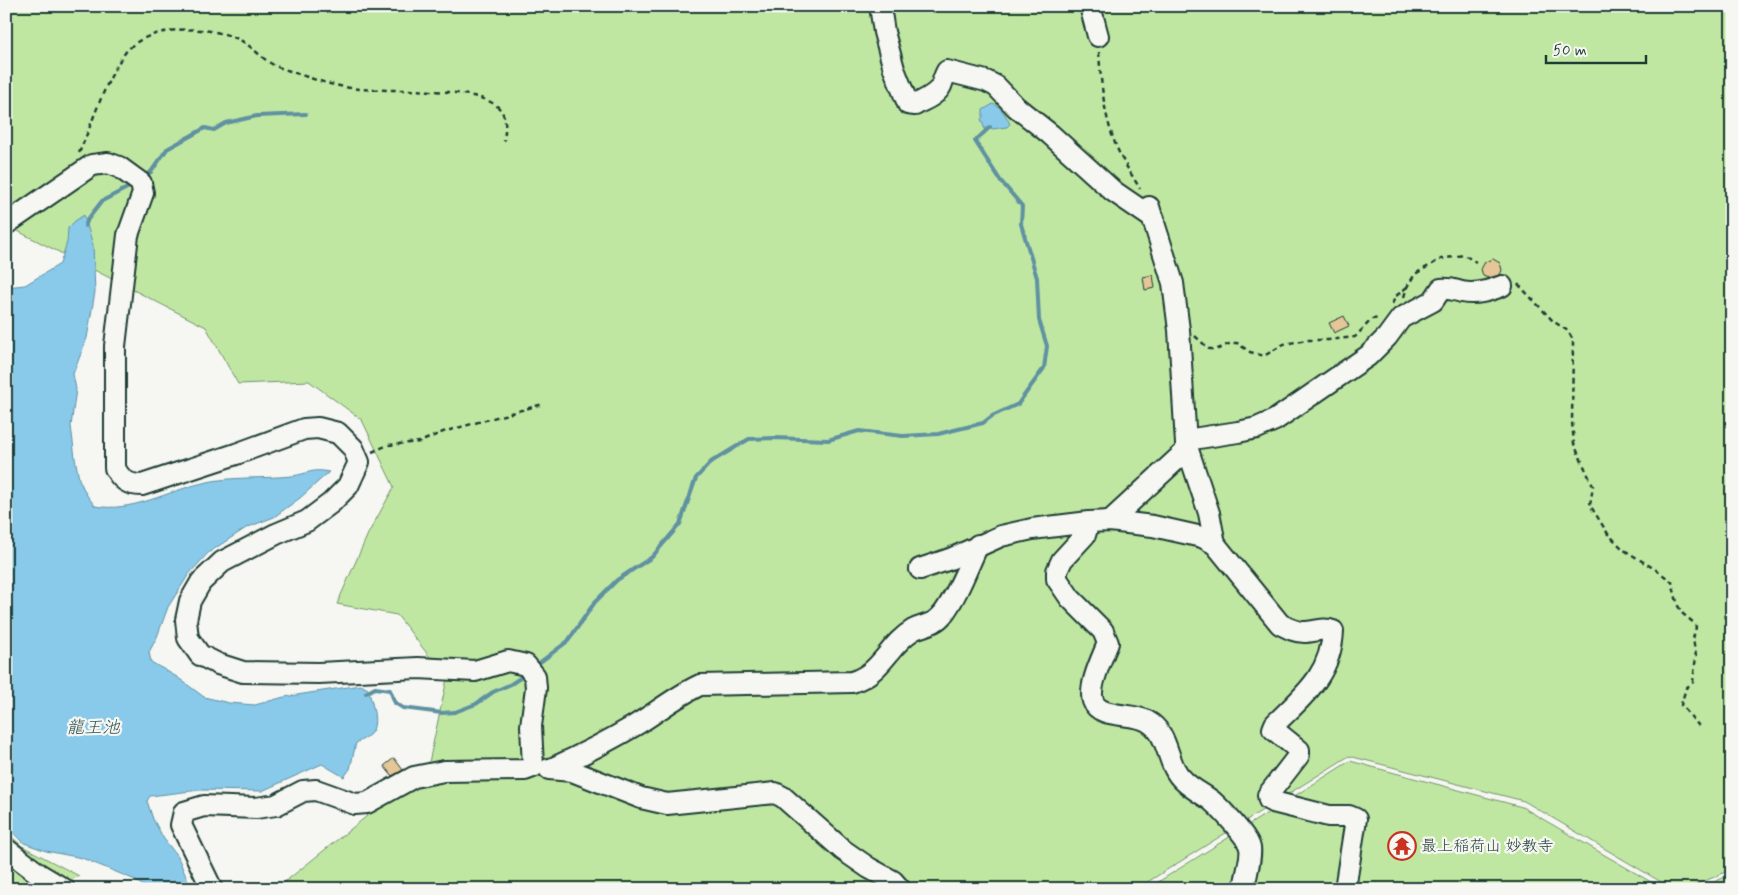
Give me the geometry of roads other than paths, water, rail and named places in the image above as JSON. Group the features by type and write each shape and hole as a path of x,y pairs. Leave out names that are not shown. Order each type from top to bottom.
{"street":[{"path":"880,6 884,32 894,69 908,104 914,105 933,95 941,86 946,71 986,81 996,86 1018,116 1050,134 1114,191 1151,212 1172,283 1179,330 1187,445 1209,513 1215,544"},
{"path":"1090,6 1098,36"},
{"path":"6,224 92,165 108,163 119,167 141,184 143,194 128,235 115,346 115,468 119,476 131,485 142,485 236,454 304,428 318,428 338,433 353,448 359,462 348,486 331,503 307,521 276,534 222,562 201,582 190,601 186,620 188,638 200,655 218,664 243,672 319,673 418,668 475,671 508,661 526,665 535,676 536,688 531,726 542,768"},
{"path":"1110,521 1187,445 1257,428 1274,420 1368,356 1387,337 1392,313 1427,306 1442,289 1450,288 1462,292 1485,293 1502,286"},
{"path":"920,569 950,559 1001,536 1025,531 1110,521 1153,526 1202,537 1215,544 1280,624 1291,630 1304,632 1327,629 1333,631 1332,645 1326,666 1315,685 1274,724 1273,729 1299,750 1299,755 1268,795 1269,800 1273,802 1329,816 1349,816 1356,819 1345,889"},
{"path":"1089,522 1085,535 1062,560 1057,571 1057,579 1070,598 1103,632 1108,643 1092,685 1093,702 1099,710 1134,716 1147,721 1162,734 1176,772 1184,782 1211,800 1224,812 1245,838 1250,848 1244,889"},
{"path":"212,889 181,825 184,812 204,806 256,808 276,805 303,791 316,790 355,804 367,802 414,776 444,771 542,768 582,755 635,725 682,693 700,685 852,682 865,678 907,634 915,629 930,625 942,615 978,545"},
{"path":"542,768 572,771 641,798 667,804 774,793 783,797 842,850 893,881 900,889"},
{"path":"6,849 39,874 64,889"}],"water":[{"path":"993,104 1001,110 1010,124 1007,127 985,130 981,119 983,117 983,110"},
{"name":"龍王池","path":"84,215 93,245 95,292 87,338 73,374 76,389 71,426 79,479 86,494 95,506 109,507 136,504 214,481 236,478 292,476 314,471 329,472 300,498 274,517 246,528 208,553 189,574 168,607 157,637 149,652 151,662 177,677 204,697 229,703 255,705 284,697 361,685 368,689 375,721 372,732 356,743 350,769 344,777 322,764 262,791 200,790 150,796 147,801 153,819 164,839 178,857 191,889 148,889 133,879 82,858 46,851 24,843 6,826 6,287 25,285 60,264 67,242 68,228"}],"waterway":[{"path":"142,177 151,172 167,149 205,128 214,130 226,123 257,116 306,114"},
{"path":"535,666 568,641 595,602 617,580 652,557 680,524 696,478 711,462 749,439 828,440 859,431 903,436 938,434 983,423 992,416 1018,404 1044,368 1047,346 1039,320 1037,278 1021,224 1022,206 1000,180 975,141 990,127"},
{"path":"85,226 102,201 133,185"},
{"path":"366,693 375,688 390,690 395,703 403,708 442,713 455,712 476,704 493,692 511,684 526,674"}],"place":[{"name":"最上稲荷山 妙教寺","path":"1402,846"}]}
